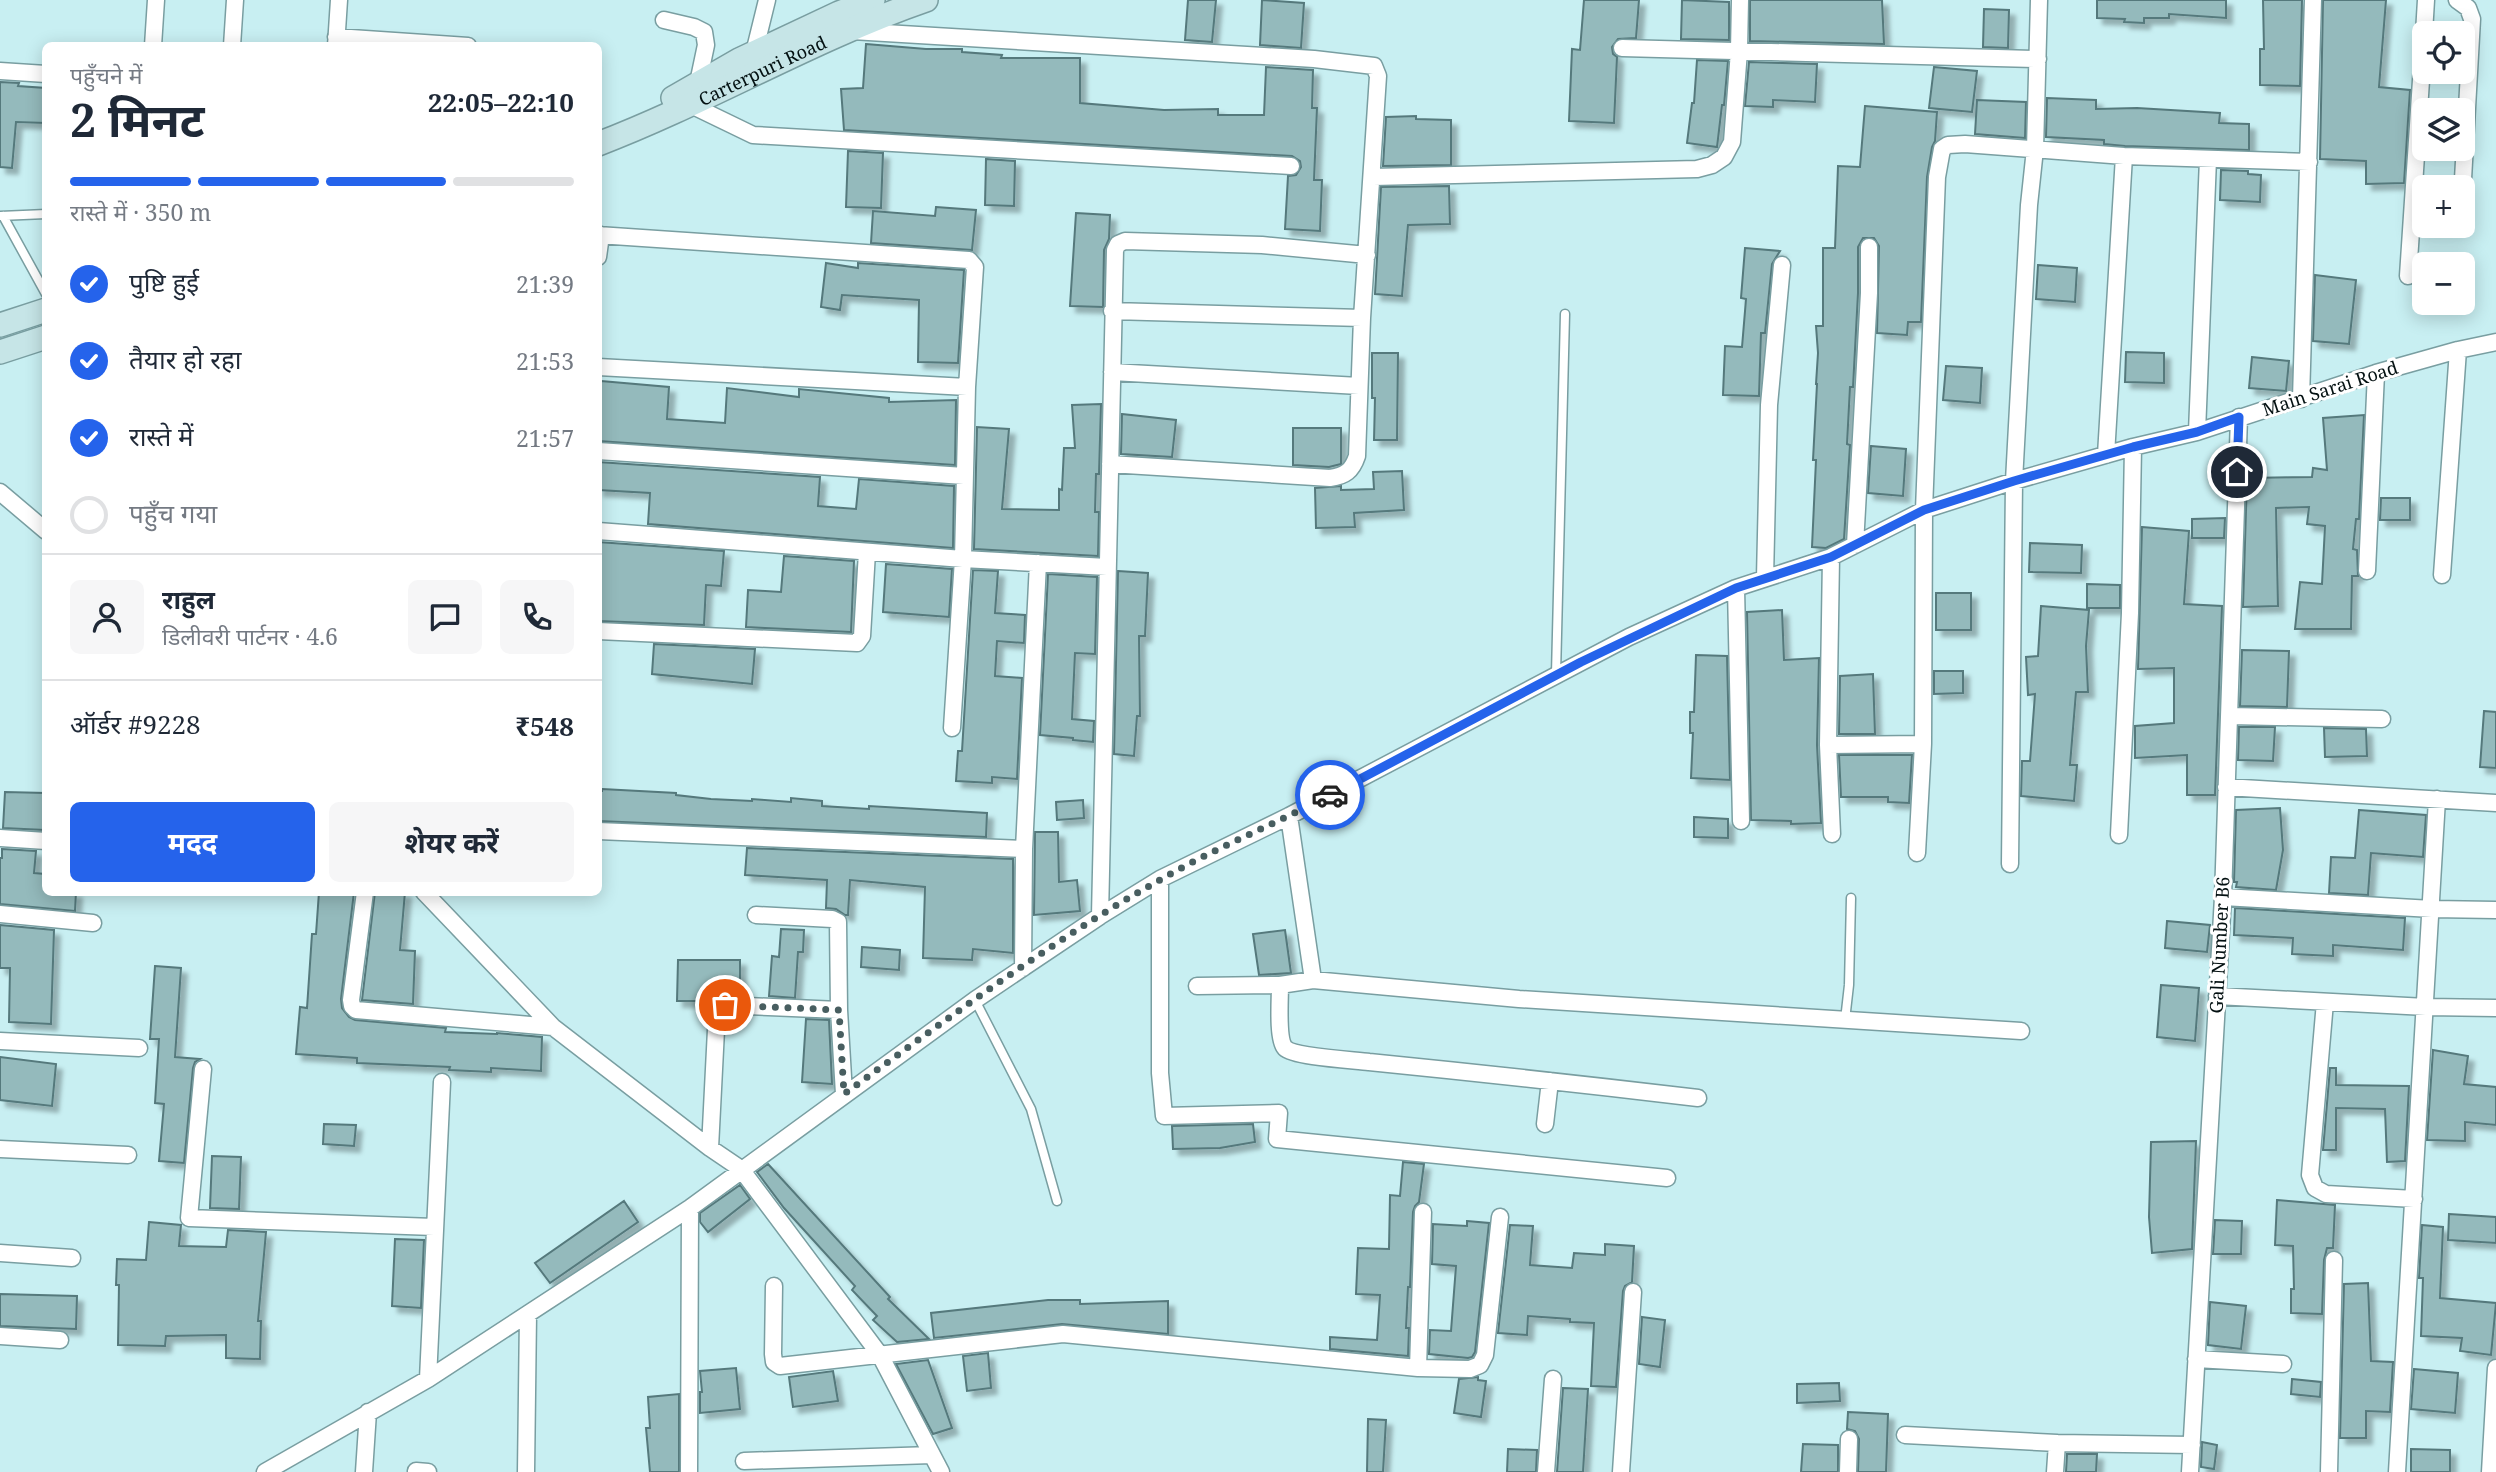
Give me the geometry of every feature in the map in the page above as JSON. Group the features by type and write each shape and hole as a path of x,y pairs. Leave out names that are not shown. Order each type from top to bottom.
{"main road":[{"name":"Carterpuri Road","path":"602,126 695,94 754,53 873,0"},
{"name":"Carterpuri Road","path":"602,142 837,17 926,0"},
{"path":"0,325 42,311"},
{"path":"0,352 42,338"}],"street":[{"path":"153,42 156,0"},
{"path":"232,42 235,0"},
{"path":"339,0 336,41 362,42"},
{"path":"754,53 767,0"},
{"path":"1373,177 1698,169 1712,165 1724,157 1732,142 1740,0"},
{"path":"2010,864 2014,481 2029,205 2035,149 2039,0"},
{"path":"2301,399 2313,0"},
{"path":"2425,21 2426,0"},
{"path":"2457,0 2468,8 2472,19 2463,175"},
{"path":"837,17 1374,66 1378,76 1373,177 1362,318 1357,456 1353,466 1344,476 1330,478 1110,464"},
{"path":"664,20 704,32 706,46 695,94 753,135 1291,166"},
{"path":"1622,48 2038,59"},
{"path":"0,71 42,74"},
{"path":"2408,276 2421,84"},
{"path":"1917,853 1923,744 1924,510 1934,231 1942,149 1948,145 2123,156 2309,162"},
{"path":"2106,455 2123,156"},
{"path":"2197,432 2208,159"},
{"path":"602,235 969,260 975,267 967,387 963,559 952,728"},
{"path":"1100,916 1115,250 1118,244 1125,241 1262,245 1367,255"},
{"path":"1854,545 1869,293 1869,247"},
{"path":"1765,578 1769,405 1783,265"},
{"path":"1112,312 1362,318"},
{"name":"Main Sarai Road","path":"265,1472 428,1378 690,1208 975,1000 1100,916 1160,879 1289,816 1556,674 1736,588 1831,557 1924,510 2133,447 2197,432 2376,373 2496,342"},
{"path":"2442,575 2458,350"},
{"path":"602,367 967,387"},
{"path":"1112,372 1359,386"},
{"path":"2367,571 2376,373"},
{"name":"Gali Number B6","path":"2190,1472 2222,897 2239,417"},
{"path":"2119,835 2130,613 2133,447"},
{"path":"602,451 964,476"},
{"path":"0,492 42,528"},
{"path":"602,531 963,559 1107,567"},
{"path":"602,631 857,643 862,636 867,552"},
{"path":"1831,557 1828,745 1832,834"},
{"path":"1023,968 1024,849 1038,563"},
{"path":"1736,588 1741,821"},
{"path":"2230,716 2382,719"},
{"path":"1828,745 1923,744"},
{"path":"2226,787 2496,803"},
{"path":"2397,1472 2437,799"},
{"path":"1289,816 1313,981"},
{"path":"602,831 1024,849"},
{"path":"0,838 42,841"},
{"path":"1160,879 1160,1073 1164,1116 1279,1113 1277,1139 1667,1178"},
{"path":"364,896 351,1000 356,1010 553,1027"},
{"path":"428,896 553,1027 741,1169 880,1354 941,1472"},
{"path":"2222,897 2432,909 2496,909"},
{"path":"0,914 93,923"},
{"path":"756,915 832,919 838,922 844,1094"},
{"path":"1198,986 1280,985 1313,981 1519,999 2021,1031"},
{"path":"1280,985 1281,1038 1284,1047 1292,1052 1698,1098"},
{"path":"2217,996 2496,1008"},
{"path":"2325,1002 2310,1175 2315,1188 2326,1194 2414,1199"},
{"path":"710,1148 717,1010 725,1005 839,1010"},
{"path":"0,1041 139,1048"},
{"path":"203,1069 189,1218 434,1227"},
{"path":"1545,1124 1550,1081"},
{"path":"428,1378 442,1082"},
{"path":"0,1149 128,1154"},
{"path":"689,1472 690,1208"},
{"path":"1418,1368 1423,1212"},
{"path":"774,1286 773,1354 774,1362 780,1366 1063,1335 1418,1368 1470,1369 1480,1365 1485,1355 1500,1217"},
{"path":"0,1253 72,1258"},
{"path":"2329,1472 2334,1260"},
{"path":"1621,1472 1633,1292"},
{"path":"526,1472 528,1314"},
{"path":"0,1336 60,1340"},
{"path":"2196,1359 2283,1364"},
{"path":"2490,1472 2496,1368"},
{"path":"1546,1472 1553,1379"},
{"path":"364,1472 368,1412"},
{"path":"1905,1435 2057,1443 2192,1445"},
{"path":"1848,1472 1849,1439"},
{"path":"2056,1472 2057,1443"},
{"path":"744,1461 932,1455"},
{"path":"416,1471 428,1472"}],"lane":[{"path":"42,214 2,216 42,287"},
{"path":"1556,674 1565,314"},
{"path":"1845,1020 1849,985 1851,898"},
{"path":"975,1000 1031,1109 1057,1201"}],"building":[{"path":"1188,0 1216,0 1212,42 1185,40"},
{"path":"1262,0 1304,3 1301,48 1260,45"},
{"path":"1584,0 1639,0 1636,38 1618,39 1612,47 1613,54 1617,57 1614,123 1569,121 1572,49 1580,50"},
{"path":"1682,0 1729,2 1729,40 1681,39"},
{"path":"1750,0 1882,0 1884,44 1750,41"},
{"path":"2097,0 2226,0 2226,18 2169,14 2169,18 2144,18 2144,23 2124,22 2125,19 2097,18"},
{"path":"2263,0 2302,0 2300,86 2260,85 2260,49 2264,49"},
{"path":"2323,0 2386,0 2379,87 2410,90 2404,183 2366,184 2366,161 2320,159"},
{"path":"1984,9 2009,10 2008,48 1983,47"},
{"path":"866,44 962,49 962,52 1002,55 1001,58 1080,58 1080,103 1164,110 1218,109 1218,115 1264,115 1266,67 1313,70 1312,108 1317,108 1314,180 1322,180 1320,231 1285,229 1288,176 1296,175 1301,167 1300,161 1292,156 844,130 841,89 863,88"},
{"path":"1697,60 1728,61 1717,147 1687,143 1694,103"},
{"path":"1749,62 1817,64 1815,102 1773,100 1773,107 1745,106"},
{"path":"1934,67 1977,71 1972,112 1929,108"},
{"path":"0,82 42,88 42,123 16,122 12,168 0,167"},
{"path":"2047,98 2096,100 2096,109 2137,108 2220,113 2219,123 2249,124 2249,150 2125,146 2104,144 2104,140 2046,137"},
{"path":"1977,100 2026,102 2025,138 1975,134"},
{"path":"1865,106 1937,112 1935,141 1927,177 1921,322 1908,322 1907,335 1877,333 1879,246 1874,238 1863,238 1858,247 1858,293 1853,387 1850,387 1847,444 1850,445 1844,539 1826,548 1812,547 1818,353 1816,326 1823,326 1823,248 1835,248 1838,166 1860,167"},
{"path":"1416,116 1416,119 1451,120 1451,165 1383,166 1386,117"},
{"path":"848,151 883,153 881,208 846,207"},
{"path":"986,159 1015,161 1014,206 985,205"},
{"path":"2221,170 2248,171 2248,174 2261,175 2260,202 2220,200"},
{"path":"1449,186 1450,224 1408,225 1402,296 1375,294 1381,187"},
{"path":"936,207 976,210 972,250 871,243 873,211 935,216"},
{"path":"1076,213 1110,215 1109,239 1104,250 1103,307 1070,306"},
{"path":"1745,248 1780,251 1772,264 1765,333 1761,333 1759,396 1723,395 1725,346 1742,347 1746,299 1741,298"},
{"path":"826,263 858,268 858,263 964,270 958,363 918,362 919,300 842,295 840,310 821,307"},
{"path":"2038,265 2077,268 2075,302 2036,299"},
{"path":"2315,275 2356,280 2349,344 2313,341"},
{"path":"2126,352 2164,353 2164,383 2125,382"},
{"path":"1372,353 1398,353 1397,440 1374,440"},
{"path":"2252,357 2289,361 2286,391 2249,388"},
{"path":"1946,366 1982,368 1980,403 1943,400"},
{"path":"602,381 669,387 667,419 725,423 727,388 799,397 799,389 889,398 889,402 956,400 955,465 602,441"},
{"path":"1101,404 1095,512 1099,512 1098,556 974,549 977,427 1009,429 1002,509 1059,510 1064,448 1075,448 1072,405"},
{"path":"1122,414 1176,420 1172,457 1121,454"},
{"path":"2364,415 2359,519 2356,519 2353,549 2357,550 2358,576 2352,576 2351,629 2295,629 2300,582 2322,584 2325,526 2307,524 2309,507 2276,508 2278,606 2243,607 2247,478 2312,477 2313,468 2327,470 2323,418"},
{"path":"1293,428 1341,428 1341,464 1329,467 1293,465"},
{"path":"1871,446 1906,449 1903,496 1868,493"},
{"path":"602,462 820,477 818,506 856,509 859,479 954,486 953,548 648,524 650,493 602,490"},
{"path":"1402,471 1404,510 1354,513 1355,527 1316,528 1315,488 1341,486 1341,490 1374,489 1373,472"},
{"path":"2381,498 2410,498 2410,520 2380,520"},
{"path":"2225,518 2224,538 2192,538 2192,519"},
{"path":"2142,527 2189,531 2184,604 2222,606 2215,795 2187,795 2187,755 2135,758 2135,726 2174,723 2174,668 2138,669"},
{"path":"602,542 724,551 721,586 706,585 704,625 602,621"},
{"path":"2030,543 2082,545 2081,573 2029,572"},
{"path":"784,556 854,561 851,632 746,627 748,590 781,592"},
{"path":"886,564 952,569 949,617 883,612"},
{"path":"973,570 998,571 995,613 1025,615 1024,643 997,641 995,676 1022,678 1017,779 992,777 992,783 956,781 958,751 962,751"},
{"path":"1118,571 1148,573 1145,636 1139,636 1140,716 1137,716 1134,756 1114,754"},
{"path":"1048,574 1097,577 1095,654 1075,653 1072,719 1094,721 1093,742 1040,735"},
{"path":"2087,584 2120,585 2120,608 2087,608"},
{"path":"1936,593 1971,593 1971,630 1936,630"},
{"path":"2041,606 2089,610 2086,646 2088,692 2076,692 2070,765 2077,765 2074,801 2021,796 2022,761 2030,761 2035,694 2028,695 2026,657 2038,656"},
{"path":"1782,610 1784,660 1819,658 1817,745 1821,823 1791,824 1791,821 1751,820 1747,612"},
{"path":"654,644 755,649 752,684 652,674"},
{"path":"2242,650 2289,651 2287,707 2240,706"},
{"path":"1696,655 1727,656 1730,780 1691,778 1693,733 1690,733 1690,712 1694,712"},
{"path":"1934,671 1963,671 1963,693 1934,694"},
{"path":"1873,674 1875,734 1839,734 1840,676"},
{"path":"2484,711 2496,712 2496,768 2480,767"},
{"path":"2239,727 2275,727 2273,761 2238,760"},
{"path":"2324,728 2366,729 2367,756 2325,757"},
{"path":"1839,755 1912,755 1909,803 1888,802 1888,797 1841,797"},
{"path":"602,791 676,793 711,799 752,801 791,802 791,798 822,801 822,806 987,813 986,837 602,821"},
{"path":"5,792 42,793 42,830 3,828"},
{"path":"1083,800 1084,818 1057,820 1056,802"},
{"path":"2280,808 2283,850 2276,890 2236,887 2236,810"},
{"path":"2359,810 2426,815 2423,857 2371,853 2368,895 2329,893 2331,857 2355,858"},
{"path":"1694,817 1728,819 1728,838 1694,837"},
{"path":"1035,832 1058,832 1059,882 1077,880 1080,911 1034,915"},
{"path":"747,848 1013,859 1013,953 973,949 972,960 923,958 925,887 850,880 848,915 845,915 836,909 826,908 827,880 745,875"},
{"path":"2,849 36,851 34,873 42,874 42,896 76,896 75,911 0,904"},
{"path":"319,896 354,896 341,999 342,1008 349,1017 355,1020 446,1028 445,1032 542,1037 541,1071 491,1068 491,1072 449,1070 450,1067 357,1063 357,1058 296,1054 300,1007 307,1008 312,934 316,934"},
{"path":"375,896 405,896 400,950 415,951 413,1004 362,1000"},
{"path":"2235,908 2405,918 2403,950 2333,945 2333,956 2292,954 2293,938 2234,935"},
{"path":"2167,921 2210,925 2207,952 2165,948"},
{"path":"0,925 54,930 51,1024 9,1022 10,968 0,968"},
{"path":"781,929 804,930 803,952 798,952 795,998 769,996 772,956 779,957"},
{"path":"1285,930 1291,973 1259,975 1253,934"},
{"path":"862,947 900,950 899,970 861,967"},
{"path":"678,960 740,960 740,995 725,995 711,1001 677,1001"},
{"path":"155,966 181,968 175,1057 200,1059 195,1062 193,1068 184,1163 159,1161 164,1104 155,1103 159,1039 150,1039"},
{"path":"2161,985 2199,988 2195,1041 2157,1037"},
{"path":"806,1019 829,1020 832,1084 802,1082"},
{"path":"2433,1050 2468,1056 2464,1084 2496,1087 2496,1125 2465,1122 2465,1141 2427,1140"},
{"path":"0,1057 56,1064 52,1106 0,1100"},
{"path":"2330,1068 2336,1068 2336,1085 2409,1086 2405,1161 2387,1162 2385,1109 2336,1108 2336,1150 2323,1150"},
{"path":"324,1124 356,1125 354,1146 323,1144"},
{"path":"1253,1124 1255,1142 1220,1148 1173,1149 1172,1126"},
{"path":"2196,1141 2192,1249 2152,1253 2149,1217 2151,1142"},
{"path":"212,1156 241,1157 239,1209 210,1208"},
{"path":"1403,1162 1424,1164 1419,1202 1413,1212 1406,1328 1409,1328 1408,1356 1330,1349 1330,1337 1377,1340 1380,1295 1356,1294 1358,1248 1389,1249 1390,1195 1400,1196"},
{"path":"768,1164 890,1297 888,1299 929,1339 897,1342 873,1320 877,1316 852,1290 855,1286 784,1208 757,1172"},
{"path":"740,1185 750,1199 708,1232 700,1222 700,1213"},
{"path":"2277,1200 2335,1205 2333,1248 2327,1248 2324,1260 2322,1314 2291,1313 2291,1289 2294,1289 2293,1246 2275,1245"},
{"path":"624,1201 638,1222 550,1283 535,1263"},
{"path":"2449,1214 2496,1217 2496,1243 2448,1240"},
{"path":"2215,1220 2242,1221 2241,1254 2213,1254"},
{"path":"1467,1221 1489,1223 1475,1352 1468,1358 1429,1354 1430,1330 1451,1331 1456,1266 1432,1264 1433,1224 1467,1226"},
{"path":"149,1222 181,1225 179,1246 226,1247 228,1230 266,1232 258,1321 261,1321 260,1359 226,1358 226,1335 166,1336 165,1346 118,1345 117,1259 146,1260"},
{"path":"1510,1225 1533,1226 1530,1265 1572,1268 1574,1253 1605,1255 1605,1244 1634,1246 1632,1282 1625,1286 1623,1291 1616,1387 1591,1386 1594,1323 1528,1316 1527,1335 1498,1333"},
{"path":"2422,1225 2443,1227 2440,1298 2496,1303 2491,1355 2460,1351 2462,1338 2421,1336 2423,1278 2419,1278"},
{"path":"395,1239 424,1240 421,1308 392,1306"},
{"path":"2368,1283 2371,1361 2393,1362 2390,1412 2366,1411 2366,1438 2340,1438 2344,1284"},
{"path":"0,1294 77,1296 76,1329 0,1326"},
{"path":"1048,1300 1080,1300 1080,1304 1168,1301 1168,1334 1062,1324 934,1338 931,1313"},
{"path":"2210,1302 2246,1306 2241,1349 2208,1345"},
{"path":"1642,1317 1665,1320 1660,1367 1639,1364"},
{"path":"988,1353 991,1388 967,1391 963,1356"},
{"path":"928,1360 952,1428 933,1434 896,1364"},
{"path":"736,1368 740,1409 700,1413 700,1371"},
{"path":"2414,1369 2458,1373 2455,1413 2411,1409"},
{"path":"833,1371 838,1401 793,1407 789,1377"},
{"path":"1478,1377 1478,1380 1486,1381 1481,1417 1454,1413 1459,1379"},
{"path":"2292,1379 2321,1382 2320,1397 2291,1394"},
{"path":"1839,1383 1840,1401 1797,1403 1797,1384"},
{"path":"1563,1388 1588,1389 1583,1472 1557,1472"},
{"path":"679,1394 679,1472 650,1472 646,1428 650,1428 648,1397"},
{"path":"1848,1412 1888,1414 1886,1472 1858,1472 1859,1439 1855,1431 1847,1429"},
{"path":"1368,1419 1386,1420 1383,1472 1367,1472"},
{"path":"2202,1442 2217,1445 2214,1469 2201,1467"},
{"path":"1803,1444 1838,1445 1838,1472 1801,1472"},
{"path":"1508,1449 1537,1450 1536,1472 1507,1472"},
{"path":"2411,1449 2450,1450 2450,1472 2411,1472"},
{"path":"2067,1454 2097,1454 2096,1472 2066,1472"}],"way so far":[{"path":"725,1005 839,1010 844,1094 975,1000 1160,879 1330,795"}],"route":[{"path":"1330,795 1629,637 1736,588 1831,557 1924,510 2014,481 2197,432 2239,417 2237,472"}]}
